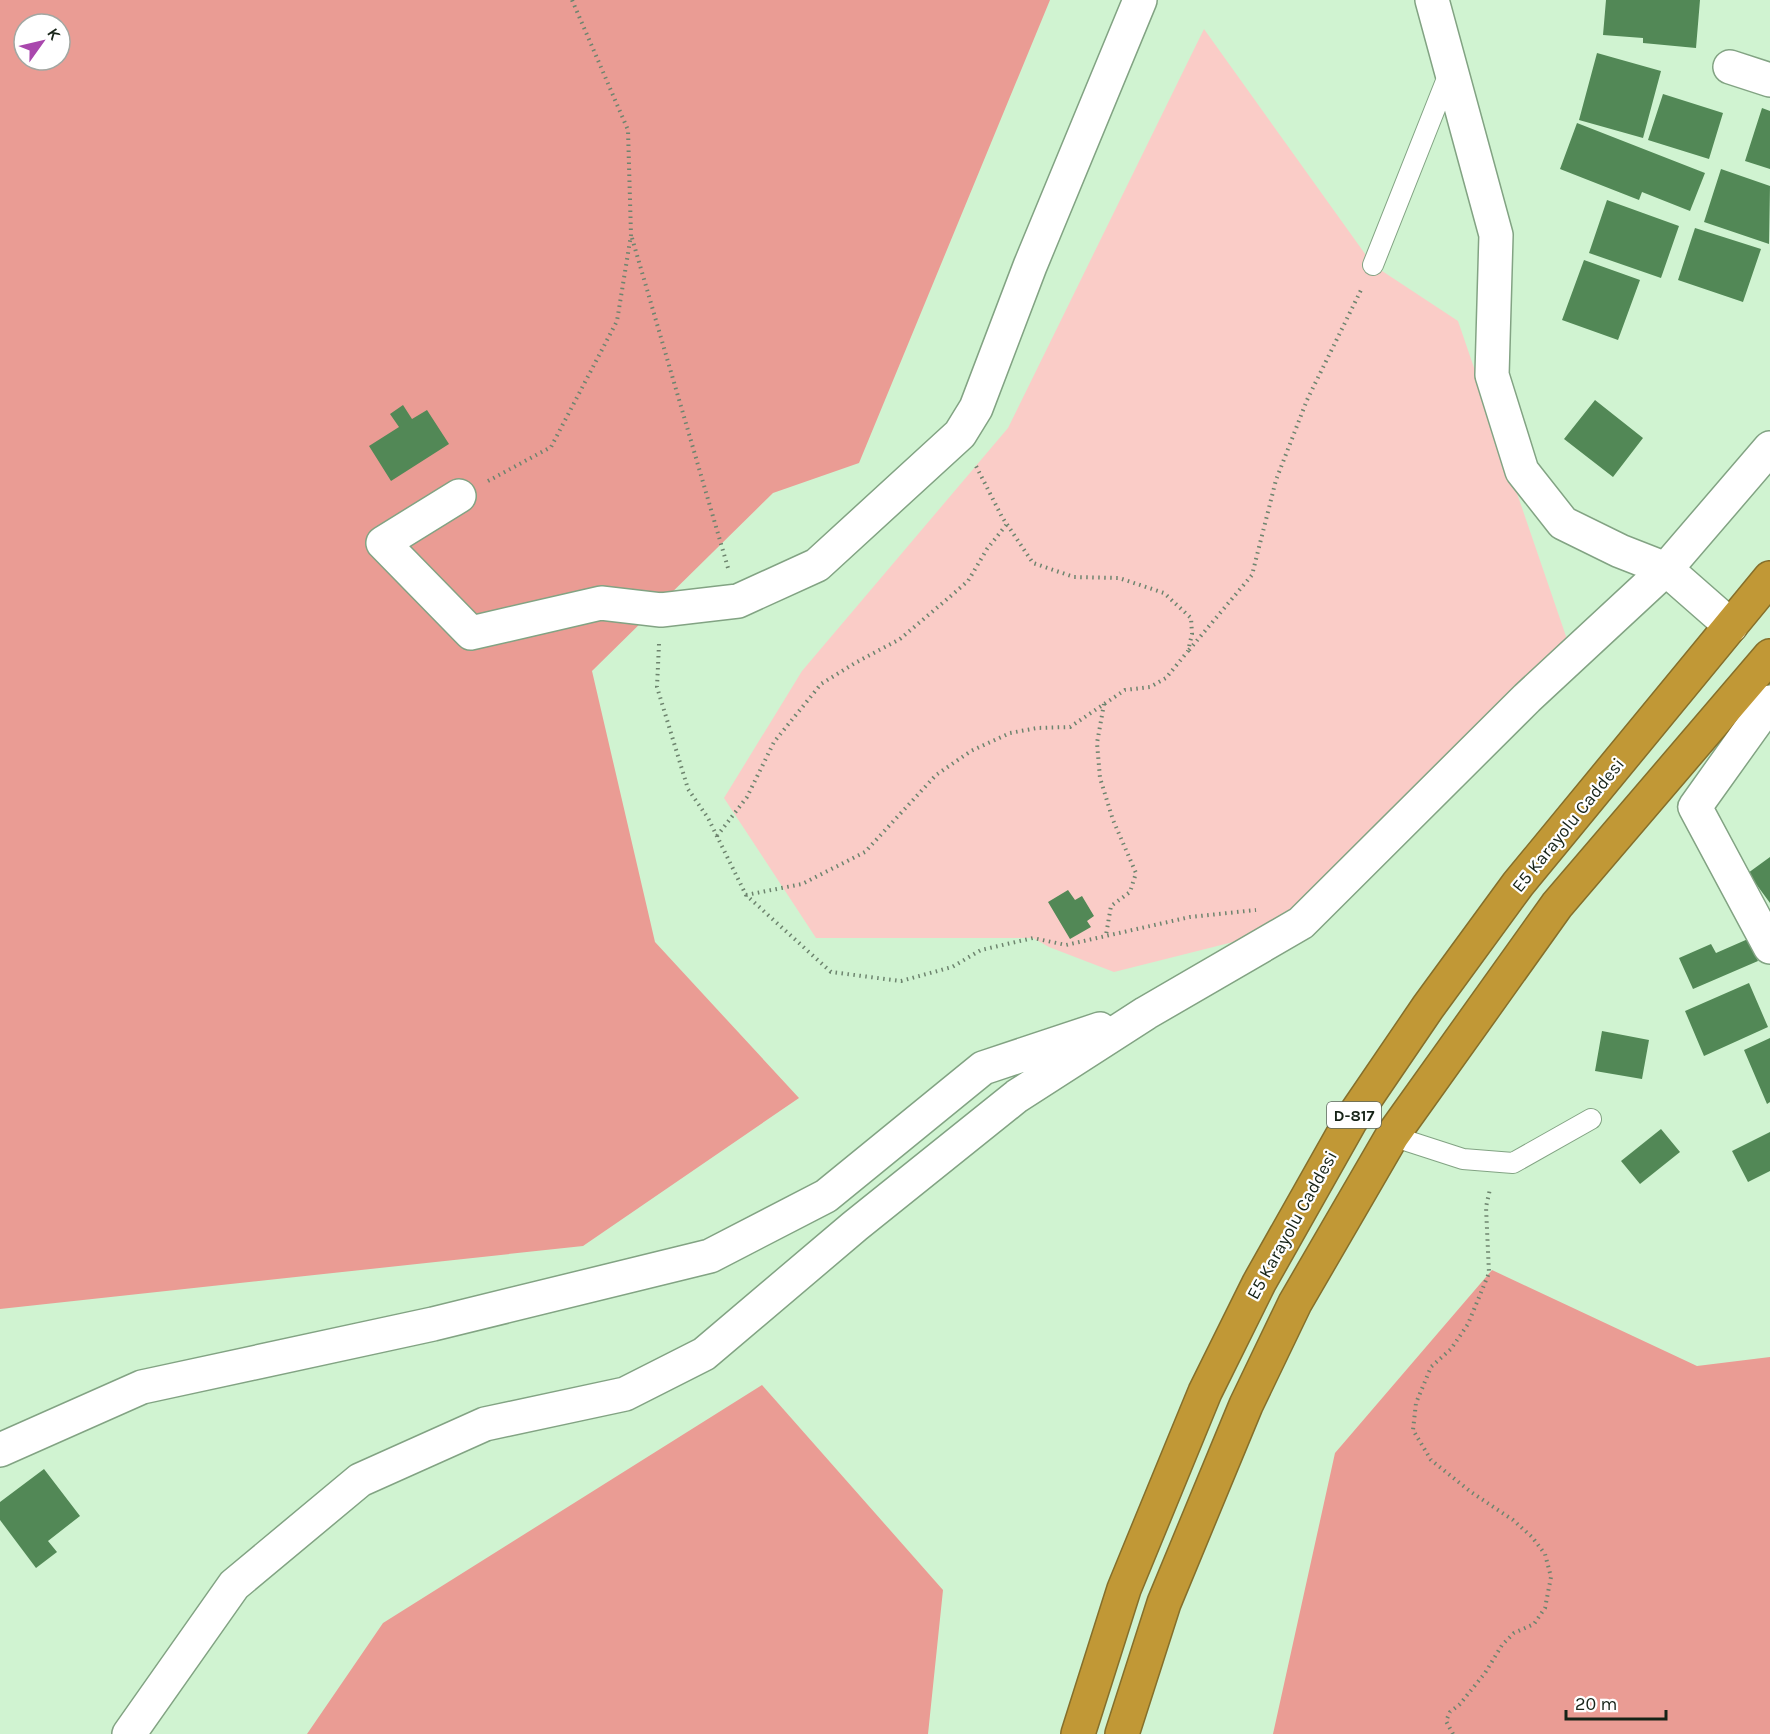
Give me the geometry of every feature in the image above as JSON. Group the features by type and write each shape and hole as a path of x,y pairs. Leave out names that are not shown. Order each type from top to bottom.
{"highway":[{"name":"E5 Karayolu Caddesi","path":"1078,1734 1124,1589 1205,1392 1259,1282 1351,1120 1428,1007 1518,885 1770,578"},
{"name":"D-817","path":"1122,1734 1164,1603 1246,1405 1295,1303 1392,1136 1557,905 1765,661"}],"street":[{"path":"459,496 383,543 471,633 601,603 661,610 738,602 817,565 960,434 976,408 1030,266 1140,0"},
{"path":"1432,0 1496,235 1492,375 1522,471 1563,523 1620,551 1666,569 1731,626"},
{"path":"1730,67 1770,80"},
{"path":"129,1734 234,1585 360,1480 484,1424 625,1394 704,1354 855,1226 1017,1096 1146,1013 1301,923 1527,698 1666,569 1770,448"},
{"path":"1765,661 1770,702 1695,807 1770,947"},
{"path":"0,1450 142,1387 433,1324 710,1256 826,1196 982,1068 1146,1013"}],"lane":[{"path":"1373,266 1450,71"},
{"path":"1392,1136 1463,1159 1513,1163 1591,1119"}],"path":[{"path":"459,496 551,447 617,321 631,235 628,130 572,0"},
{"path":"631,235 738,602"},
{"path":"746,896 802,884 865,852 936,775 971,751 1010,733 1037,728 1070,727 1125,690 1150,687 1166,678 1252,574 1276,480 1307,400 1373,266"},
{"path":"960,434 1007,524 1033,563 1074,577 1119,578 1164,593 1191,618 1192,634 1188,651"},
{"path":"717,836 747,797 774,742 821,684 900,639 945,601 968,581 987,549 1007,524"},
{"path":"661,610 657,687 688,789 717,836 746,896 831,972 901,981 952,967 981,950 1033,938 1066,945 1190,917 1252,910 1301,923"},
{"path":"1104,704 1097,743 1100,778 1113,820 1136,873 1130,892 1111,906 1106,935"},
{"path":"1453,1734 1446,1721 1449,1712 1460,1704 1480,1679 1502,1645 1514,1633 1534,1624 1545,1608 1551,1577 1545,1554 1532,1537 1431,1460 1413,1430 1416,1402 1431,1367 1451,1349 1468,1324 1490,1273 1486,1207 1496,1162"}],"shaded area":[{"path":"0,0 1050,0 859,463 773,493 592,671 655,942 799,1098 583,1246 0,1309"},
{"path":"1204,29 1373,265 1458,321 1569,645 1265,934 1114,972 1049,947 1033,938 816,938 724,798 802,671 1008,428"},
{"path":"1492,1270 1697,1366 1770,1357 1770,1734 1273,1734 1335,1453"},
{"path":"762,1385 943,1590 928,1734 307,1734 383,1623"}],"building":[{"path":"1606,0 1700,0 1696,48 1643,43 1643,38 1603,35"},
{"path":"1597,53 1661,71 1643,138 1579,120"},
{"path":"1663,94 1723,113 1709,159 1648,140"},
{"path":"1762,108 1770,111 1770,169 1745,161"},
{"path":"1577,123 1705,173 1690,211 1642,192 1639,200 1560,169"},
{"path":"1721,169 1770,186 1769,244 1704,222"},
{"path":"1607,200 1679,226 1661,278 1589,253"},
{"path":"1695,228 1761,249 1743,302 1678,280"},
{"path":"1584,260 1640,280 1618,340 1562,320"},
{"path":"1595,400 1643,438 1613,477 1564,439"},
{"path":"403,405 412,419 427,410 449,444 391,481 369,446 399,427 390,414"},
{"path":"1770,857 1770,903 1748,873"},
{"path":"1068,890 1075,900 1082,896 1094,916 1087,921 1091,927 1070,939 1048,902"},
{"path":"1748,939 1758,961 1693,989 1679,958 1711,944 1716,953"},
{"path":"1749,983 1768,1027 1704,1056 1685,1011"},
{"path":"1602,1031 1649,1040 1642,1079 1595,1071"},
{"path":"1770,1038 1770,1102 1767,1104 1744,1050"},
{"path":"1661,1129 1680,1152 1640,1184 1621,1161"},
{"path":"1770,1132 1770,1171 1748,1182 1732,1151"},
{"path":"44,1469 80,1516 48,1541 57,1552 36,1568 0,1520 0,1502"}]}
